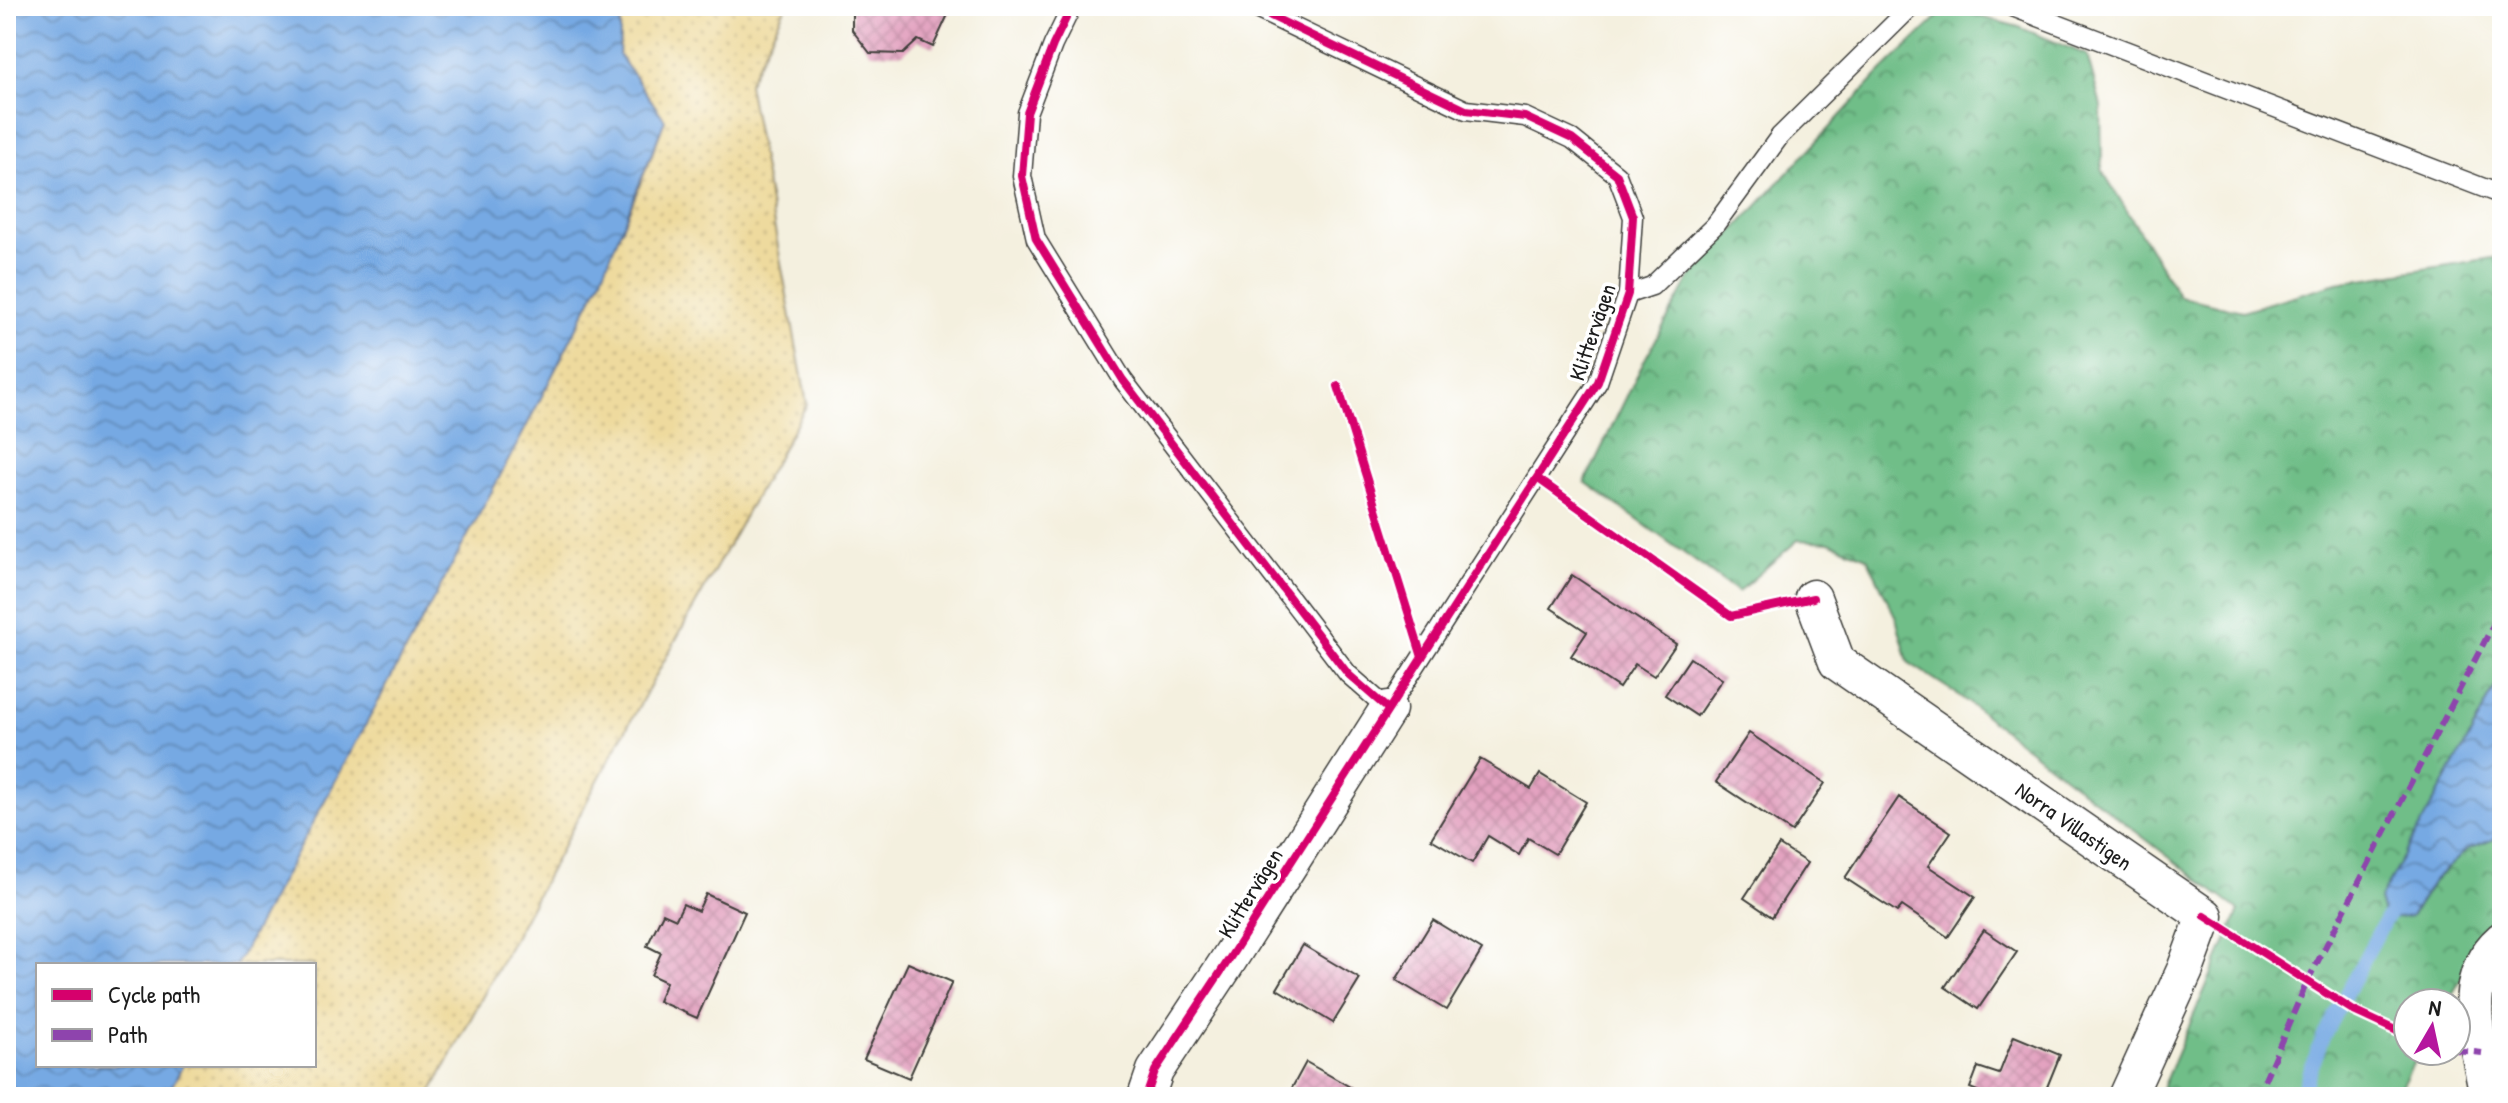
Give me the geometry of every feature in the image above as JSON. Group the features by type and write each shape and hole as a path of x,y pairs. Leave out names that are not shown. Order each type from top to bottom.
{"street":[{"name":"Norra Villastigen","path":"1813,598 1837,662 2205,916 2185,970 2127,1097"},
{"name":"Klittervägen","path":"1146,1097 1155,1071 1388,709"},
{"path":"2488,1097 2473,993 2480,971 2502,940"}],"lane":[{"path":"1072,6 1027,113 1022,176 1036,239 1123,380 1348,674 1388,709"},
{"name":"Klittervägen","path":"1250,6 1466,110 1525,117 1572,139 1617,175 1633,217 1628,294 1598,382 1388,709"},
{"path":"1628,294 1652,286 1715,225 1780,136 1912,6"},
{"path":"2010,6 2502,195"}],"green space":[{"path":"1947,8 2019,27 2087,55 2101,106 2102,170 2179,296 2242,311 2337,283 2498,257 2502,260 2502,673 2468,740 2411,916 2433,882 2468,849 2502,836 2502,916 2498,917 2456,987 2392,987 2392,1067 2411,1067 2395,1097 2158,1097 2239,911 1957,694 1908,662 1896,618 1867,557 1829,542 1798,540 1738,592 1585,482 1644,361 1690,278 1880,73"}],"sand":[{"path":"621,6 786,6 748,84 807,404 604,769 429,1097 166,1097 182,1067 316,1067 316,963 237,963 540,399 594,289 643,177 665,120 619,55"}],"water":[{"path":"6,6 621,6 619,55 665,120 600,282 521,437 237,963 36,963 36,1067 182,1067 166,1097 6,1097"},
{"path":"2502,673 2502,836 2468,849 2433,881 2411,916 2385,920 2379,900"}],"building":[{"path":"847,6 952,6 933,47 918,40 903,54 870,53 852,30 852,9"},
{"path":"1572,575 1676,644 1654,676 1635,664 1619,688 1571,656 1587,632 1551,608"},
{"path":"1690,658 1722,679 1697,716 1665,695"},
{"path":"1749,733 1825,783 1792,832 1716,782"},
{"path":"1480,759 1531,789 1540,774 1586,802 1555,854 1528,838 1519,855 1488,836 1472,863 1431,839"},
{"path":"1899,797 1951,832 1928,866 1975,897 1948,937 1902,906 1897,912 1845,878"},
{"path":"1779,845 1807,863 1772,917 1744,898"},
{"path":"706,894 745,912 697,1018 658,1001 666,982 651,975 661,953 647,946 663,913 676,919 683,904 698,911"},
{"path":"1433,920 1482,950 1446,1010 1396,980"},
{"path":"1984,930 2017,952 1978,1009 1945,987"},
{"path":"1303,945 1360,979 1333,1023 1277,989"},
{"path":"908,963 952,982 909,1078 864,1059"},
{"path":"2014,1036 2060,1055 2043,1097 1978,1097 1980,1092 1970,1088 1978,1067 1999,1074"},
{"path":"1306,1062 1364,1095 1363,1097 1287,1097"}],"waterway":[{"path":"2300,1097 2324,1035 2385,920 2397,905"}],"marked path":[{"path":"2257,1097 2307,982 2502,608"},
{"path":"2472,1052 2482,1053"}],"cycle path":[{"path":"1072,6 1027,113 1022,176 1036,239 1123,380 1348,674 1388,709"},
{"path":"1146,1097 1155,1071 1598,382 1628,294 1633,217 1617,175 1572,139 1525,117 1466,110 1250,6"},
{"path":"1338,386 1422,657"},
{"path":"1537,478 1731,616 1813,598"},
{"path":"2205,916 2354,1011 2392,1029"}]}
